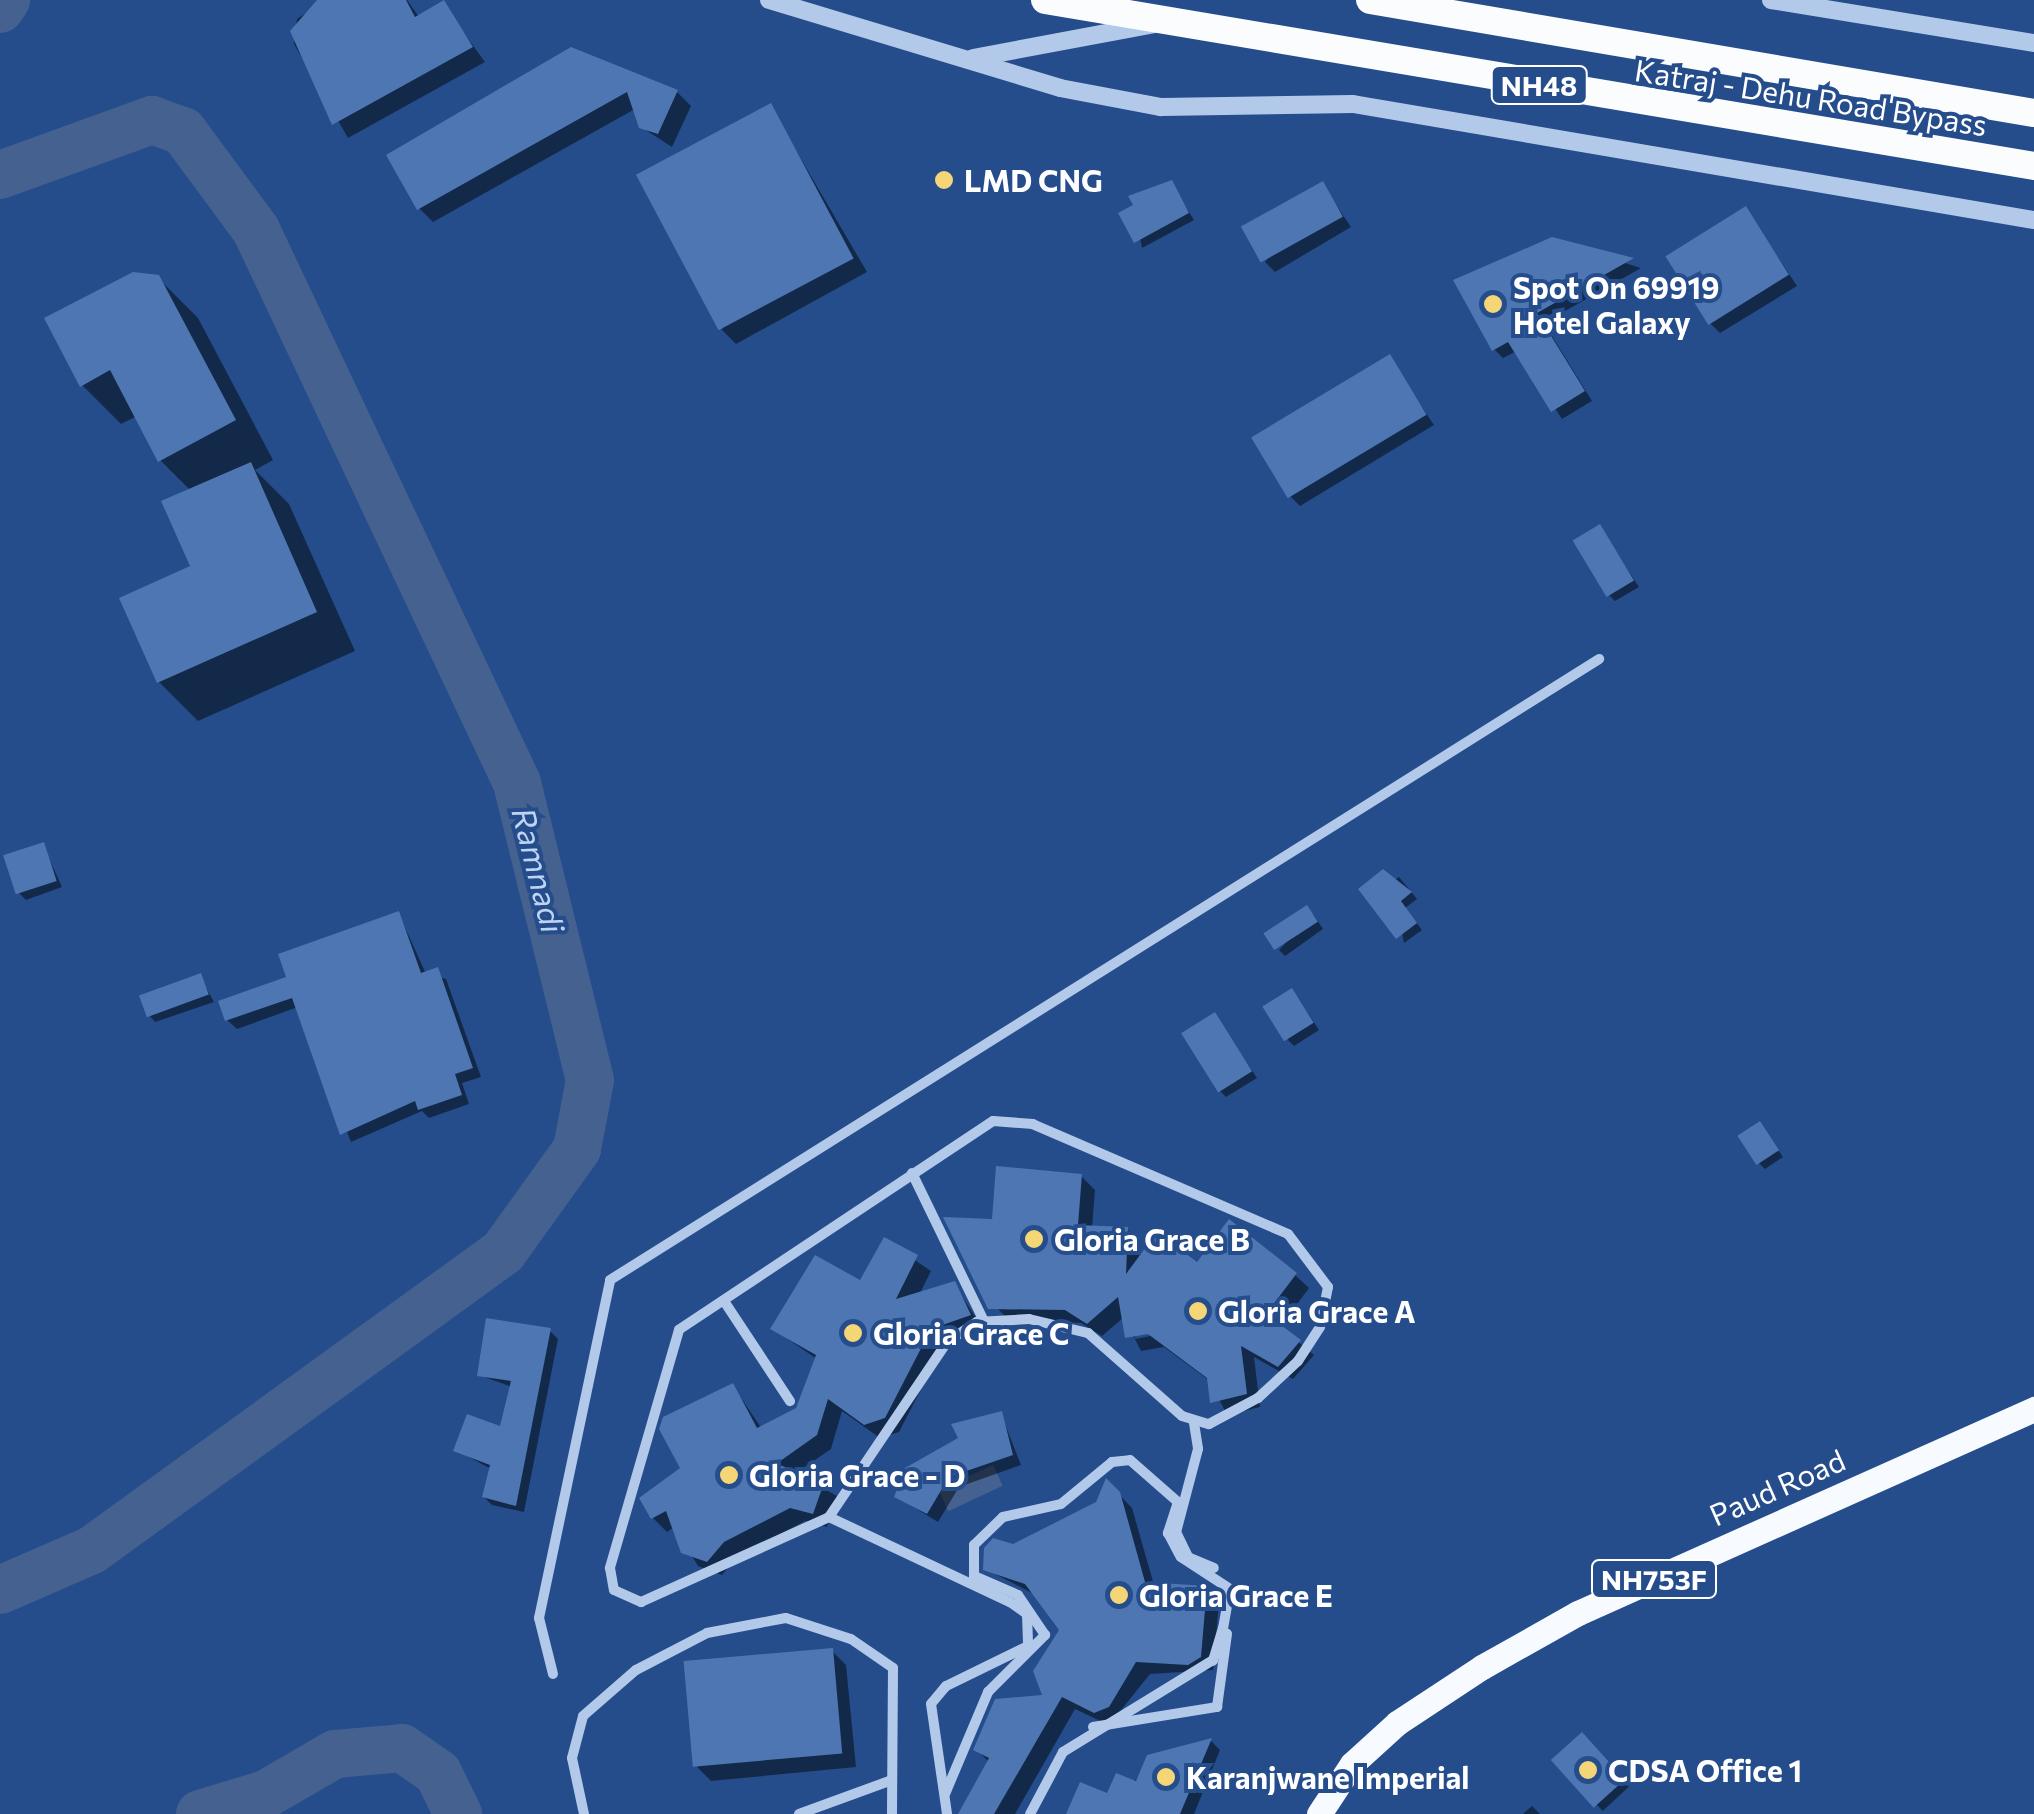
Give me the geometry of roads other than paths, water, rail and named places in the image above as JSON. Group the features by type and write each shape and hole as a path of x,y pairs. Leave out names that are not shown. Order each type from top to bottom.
{"highway":[{"name":"Katraj - Dehu Road Bypass","path":"1045,0 1162,23 2034,166"},
{"name":"Katraj - Dehu Road Bypass","path":"1370,0 2034,113"}],"main road":[{"name":"Paud Road","path":"1318,1814 1352,1764 1397,1723 1482,1667 1591,1607 2034,1409"}],"street":[{"path":"769,0 968,60 1161,107 1353,104 2034,220"},
{"path":"1771,0 2034,43"},
{"path":"968,60 1162,23"},
{"path":"553,1674 539,1618 610,1280 1599,659"},
{"path":"1092,1727 1210,1712 1223,1698 1235,1588 1220,1569 1188,1557 1176,1532 1198,1449 1194,1424 1088,1332 984,1321 947,1342 828,1517 641,1602 614,1590 610,1568 673,1343 724,1301 993,1121 1033,1124 1302,1245 1328,1287 1320,1327 1258,1398 1194,1424"},
{"path":"912,1173 984,1321"},
{"path":"724,1301 790,1400"},
{"path":"943,1800 988,1692 1045,1635 1018,1595 974,1576 974,1545 1003,1517 1061,1504 1112,1462 1130,1460 1178,1502 1168,1533 1180,1557 1230,1589 1214,1660 1092,1727 1063,1752 1030,1814"},
{"path":"828,1517 1027,1614 1028,1646 936,1693 946,1814"},
{"path":"584,1814 572,1758 583,1716 636,1670 707,1633 786,1618 851,1638 893,1668 892,1814"},
{"path":"799,1814 892,1780"}],"water":[{"path":"993,1465 1003,1486 948,1511 939,1490"}],"waterway":[{"name":"Ramnadi","path":"0,9 6,0"},
{"name":"Ramnadi","path":"0,175 152,120 183,131 256,230 517,783 590,1080 577,1149 503,1252 92,1550 0,1590"},
{"name":"Ramnadi","path":"200,1814 266,1794 335,1754 402,1748 438,1773 458,1814"}],"place":[{"name":"LMD CNG","path":"944,180"},
{"name":"Spot On 69919 Hotel Galaxy","path":"1493,304"},
{"name":"Gloria Grace B","path":"1034,1239"},
{"name":"Gloria Grace A","path":"1198,1311"},
{"name":"Gloria Grace C","path":"853,1333"},
{"name":"Gloria Grace - D","path":"729,1475"},
{"name":"Gloria Grace E","path":"1119,1595"},
{"name":"CDSA Office 1","path":"1588,1770"},
{"name":"Karanjwane Imperial","path":"1166,1777"}]}
